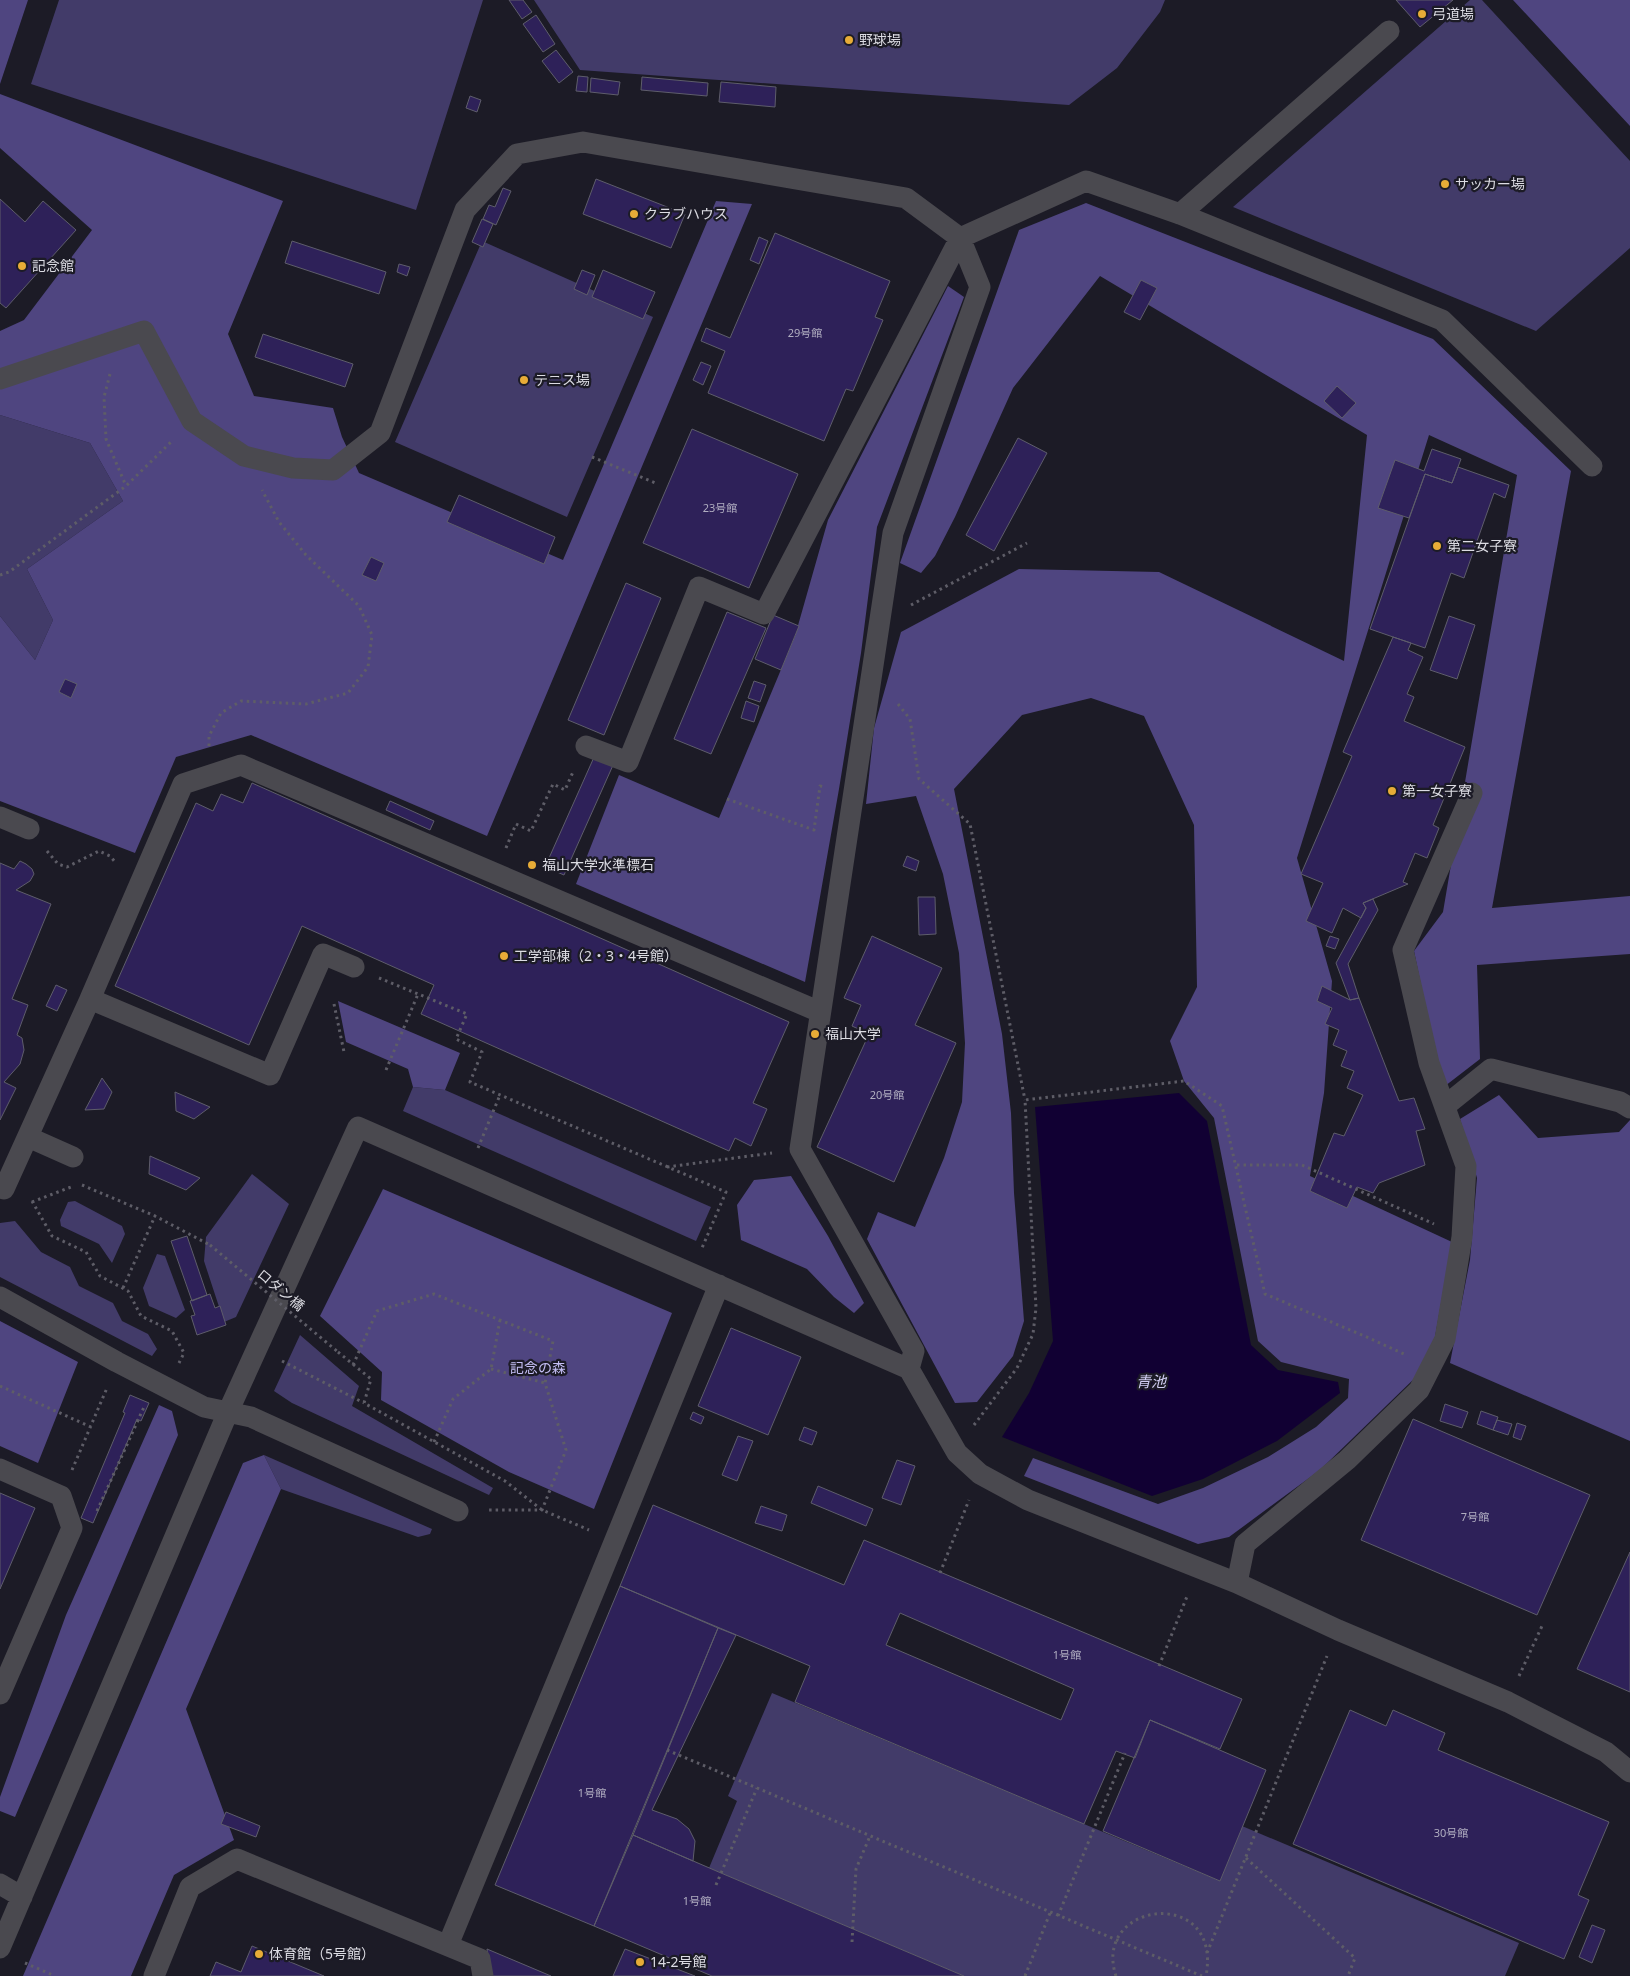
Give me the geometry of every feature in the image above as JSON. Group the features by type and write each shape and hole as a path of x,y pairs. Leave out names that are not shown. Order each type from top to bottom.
{"lane":[{"path":"1180,214 1389,32"},
{"path":"0,379 144,332 192,421 244,456 293,468 333,470 380,433 465,210 517,154 583,142 906,198 960,238 980,287 893,533 800,1150 914,1351 910,1369"},
{"path":"586,746 628,762 699,587 764,614 960,238 1086,181 1180,214 1442,320 1592,466"},
{"path":"4,1189 90,999 183,784 241,766 820,1012"},
{"path":"1237,1583 1245,1544 1347,1460 1419,1390 1445,1339 1462,1237 1466,1166 1429,1063 1403,950 1472,793"},
{"path":"0,817 29,829"},
{"path":"90,999 270,1075 323,954 354,967"},
{"path":"1445,1106 1492,1069 1620,1102 1630,1108"},
{"path":"8,1954 22,1897 228,1412 358,1127 910,1369 956,1453 980,1474 1028,1500 1237,1583 1338,1630 1508,1702 1606,1752 1630,1772"},
{"path":"28,1137 73,1157"},
{"path":"448,1945 719,1285"},
{"path":"0,1297 117,1362 204,1407 251,1417 458,1511"},
{"path":"0,1469 61,1496 72,1528 0,1694"},
{"path":"154,1976 190,1887 236,1859 480,1959 482,1976"},
{"path":"0,1884 22,1897"}],"path":[{"path":"120,340 104,398 106,438 126,486"},
{"path":"0,575 9,572 126,486 192,421"},
{"path":"206,777 209,736 221,713 241,701 306,704 348,693 368,667 372,635 359,606 306,555 279,522 244,456"},
{"path":"592,457 658,484"},
{"path":"878,632 912,604 1027,543"},
{"path":"872,671 910,719 919,779 970,824 1025,1100 1036,1308 1033,1334 1017,1368 956,1453"},
{"path":"494,873 516,824 531,831 553,784 565,790 586,746"},
{"path":"727,799 814,830 820,786 854,792"},
{"path":"29,829 58,864 67,867 99,852 110,856 137,890"},
{"path":"354,967 466,1014 456,1039 482,1052 470,1082 726,1192 700,1251"},
{"path":"386,1070 418,994"},
{"path":"1025,1100 1184,1080 1222,1106 1265,1294 1369,1338 1430,1368"},
{"path":"478,1149 500,1095"},
{"path":"666,1167 800,1150"},
{"path":"1237,1165 1302,1165 1462,1237"},
{"name":"ロダン橋","path":"123,1288 100,1276 86,1252 52,1236 32,1202 80,1184 155,1216 210,1244 371,1379 364,1403"},
{"path":"72,1528 92,1522 161,1385 184,1352 172,1331 141,1316 128,1291 123,1288 155,1216"},
{"path":"353,1364 377,1311 434,1294 553,1341 545,1383 566,1450 542,1510"},
{"path":"434,1442 453,1399 491,1369 500,1320"},
{"path":"277,1358 364,1403 505,1481 542,1510 615,1542"},
{"path":"61,1496 117,1362"},
{"path":"491,1369 545,1383"},
{"path":"0,1386 91,1427"},
{"path":"940,1573 980,1474"},
{"path":"458,1511 542,1510"},
{"path":"1159,1666 1198,1568"},
{"path":"1508,1702 1542,1626"},
{"path":"1207,1953 1338,1630"},
{"path":"667,1750 1050,1913 1117,1941 1204,1976 1208,1961 1206,1946 1199,1932 1187,1921 1173,1914 1156,1913 1141,1916 1128,1926 1117,1941 1113,1954 1116,1976"},
{"path":"1058,1916 1125,1753"},
{"path":"716,1885 757,1788"},
{"path":"852,1942 856,1869 870,1836"},
{"path":"1246,1858 1355,1958 1348,1976"},
{"path":"1025,1976 1050,1913"},
{"path":"8,1954 54,1976"}],"shaded area":[{"path":"59,0 483,0 416,210 31,84"},
{"name":"野球場","path":"534,0 1165,0 1160,12 1117,68 1069,105 580,70"},
{"name":"サッカー場","path":"1470,0 1482,0 1630,161 1630,248 1536,331 1233,207"},
{"name":"テニス場","path":"482,241 653,317 567,517 395,442"},
{"path":"0,415 90,443 123,501 27,569 53,620 35,660 0,616"},
{"path":"413,1087 445,1090 711,1207 696,1241 403,1111"},
{"path":"252,1174 289,1204 236,1317 224,1322 204,1261 206,1237"},
{"path":"75,1201 122,1226 125,1234 112,1263 99,1244 61,1226 60,1220 68,1202"},
{"path":"15,1221 41,1252 70,1267 79,1286 113,1303 122,1321 148,1334 157,1349 152,1356 0,1277 0,1223"},
{"path":"157,1254 165,1256 185,1310 176,1318 149,1306 143,1288"},
{"path":"300,1335 359,1386 352,1406 493,1488 489,1495 292,1403 274,1391"},
{"path":"264,1455 432,1529 430,1534 418,1537 281,1489"},
{"path":"772,1693 1220,1881 1242,1826 1519,1943 1505,1976 964,1976 709,1868 737,1801 728,1796"}],"green space":[{"path":"0,0 28,0 0,84"},
{"path":"1513,0 1630,0 1630,126"},
{"path":"0,94 283,201 228,334 254,396 333,408 342,437 359,473 563,560 716,201 752,204 487,836 251,735 176,757 135,853 0,801 0,616 35,660 53,620 27,569 123,501 90,443 0,415 0,331 24,320 92,230 0,148"},
{"path":"1086,203 1433,339 1571,471 1492,908 1630,896 1630,954 1477,965 1480,1059 1445,1086 1437,1062 1414,951 1443,912 1517,475 1429,435 1297,858 1332,981 1324,1093 1310,1176 1452,1242 1435,1337 1419,1374 1320,1470 1229,1537 1198,1544 1024,1476 1033,1458 1158,1504 1203,1488 1268,1457 1316,1427 1348,1398 1349,1379 1281,1362 1258,1341 1214,1118 1184,1081 1170,1041 1197,987 1194,825 1144,716 1091,698 1022,715 954,789 1002,1034 1011,1113 1014,1193 1024,1321 1013,1356 977,1402 955,1403 867,1239 878,1212 915,1227 944,1158 962,1102 965,1043 959,953 943,874 916,796 866,804 874,728 901,632 1019,569 1159,572 1344,661 1367,435 1100,276 1013,388 955,517 935,556 921,573 900,563 1019,230"},
{"path":"948,286 964,297 877,527 861,653 805,982 576,884 619,775 719,818 795,636 828,520"},
{"path":"338,1001 460,1053 445,1090 413,1087 408,1069 346,1042"},
{"path":"1499,1095 1538,1138 1619,1132 1630,1120 1630,1441 1450,1363 1470,1260 1477,1178 1460,1119"},
{"path":"791,1176 828,1236 864,1303 854,1313 834,1297 807,1269 741,1240 737,1205 754,1180"},
{"name":"記念の森","path":"383,1189 672,1313 594,1509 509,1472 381,1400 382,1372 320,1316"},
{"path":"0,1321 78,1362 38,1463 0,1446"},
{"path":"159,1405 172,1411 178,1435 15,1817 0,1811 0,1797 66,1615"},
{"path":"264,1455 281,1489 186,1709 234,1840 174,1875 131,1976 23,1976 243,1463"}],"water":[{"name":"青池","path":"1179,1093 1207,1121 1251,1345 1278,1370 1338,1382 1340,1393 1277,1441 1203,1479 1152,1496 1002,1437 1029,1393 1053,1341 1035,1107"}],"building":[{"path":"509,0 523,0 532,12 522,19"},
{"name":"弓道場","path":"1396,0 1453,0 1420,27"},
{"path":"536,15 555,44 543,52 523,24"},
{"path":"556,50 573,72 559,83 542,61"},
{"path":"578,76 588,77 587,92 576,91"},
{"path":"642,77 708,83 707,96 641,90"},
{"path":"591,78 620,82 618,95 590,92"},
{"path":"721,82 776,87 775,107 719,102"},
{"path":"470,96 481,100 477,112 466,108"},
{"name":"クラブハウス","path":"596,179 685,214 671,248 583,214"},
{"path":"503,188 511,191 496,225 483,219 489,205 495,207"},
{"name":"記念館","path":"0,199 25,222 43,201 76,230 6,308 0,303"},
{"path":"482,219 493,224 483,247 472,242"},
{"path":"775,233 890,281 875,317 883,320 853,391 846,389 824,441 708,393 725,351 701,341 706,328 730,338"},
{"path":"759,237 768,241 759,264 750,260"},
{"path":"292,241 386,272 379,294 285,263"},
{"path":"399,264 410,267 407,276 397,272"},
{"path":"582,270 595,275 587,295 574,289"},
{"path":"603,270 655,292 643,319 592,297"},
{"path":"1141,280 1157,288 1140,320 1124,312"},
{"path":"263,334 353,364 345,387 255,357"},
{"path":"701,362 711,366 703,385 693,380"},
{"path":"1337,386 1356,403 1342,418 1324,401"},
{"path":"692,429 798,474 749,588 643,543"},
{"path":"1018,438 1047,453 994,551 966,535"},
{"path":"1432,449 1461,459 1452,483 1425,474 1409,518 1378,508 1395,460 1424,471"},
{"name":"第二女子寮","path":"1458,467 1509,485 1505,498 1494,493 1464,578 1451,573 1425,648 1370,629 1425,474 1452,483"},
{"path":"459,495 555,537 544,564 447,522"},
{"path":"371,557 384,563 376,581 362,575"},
{"path":"626,583 661,598 604,735 568,720"},
{"path":"727,612 766,628 711,754 674,739"},
{"path":"773,615 799,626 781,670 755,659"},
{"path":"1449,616 1475,625 1457,679 1430,670"},
{"name":"第一女子寮","path":"1393,637 1411,643 1408,650 1423,657 1407,694 1414,697 1404,721 1465,747 1433,825 1439,828 1427,858 1415,853 1403,882 1408,884 1363,903 1366,908 1361,918 1343,908 1332,933 1306,921 1323,883 1301,874 1352,756 1343,752"},
{"path":"65,679 77,684 71,698 59,692"},
{"path":"754,681 766,685 760,702 748,698"},
{"path":"746,701 759,706 754,722 741,718"},
{"path":"599,746 618,754 564,875 545,867"},
{"name":"工学部棟（2・3・4号館）","path":"252,783 789,1022 753,1103 767,1109 751,1146 735,1138 729,1151 421,1014 434,985 302,926 249,1045 115,986 196,803 213,811 221,794 243,803"},
{"path":"390,801 434,821 430,830 386,810"},
{"path":"907,856 919,861 916,871 903,866"},
{"path":"20,861 32,869 34,874 30,881 16,890 51,904 12,999 28,1005 17,1035 22,1038 24,1050 20,1064 4,1082 16,1088 0,1120 0,863 14,869"},
{"path":"918,897 935,897 936,934 919,935"},
{"path":"1373,899 1378,910 1348,964 1359,998 1350,1000 1336,963 1366,908 1363,903"},
{"path":"872,936 942,968 915,1025 956,1043 894,1182 817,1147 869,1034 852,1026 861,1005 844,998"},
{"path":"1330,936 1339,939 1335,949 1326,946"},
{"path":"56,985 67,990 57,1011 46,1006"},
{"path":"1322,986 1350,1000 1359,998 1399,1101 1414,1098 1425,1129 1416,1131 1425,1165 1379,1183 1373,1193 1357,1187 1347,1208 1310,1191 1334,1133 1344,1136 1363,1095 1347,1088 1354,1071 1341,1066 1347,1051 1333,1045 1339,1030 1325,1024 1332,1008 1317,1001"},
{"path":"102,1078 112,1092 104,1109 85,1110"},
{"path":"175,1092 210,1107 194,1119 176,1111"},
{"path":"150,1156 200,1178 186,1190 149,1174"},
{"path":"187,1236 207,1295 192,1301 171,1241"},
{"path":"210,1294 215,1308 220,1306 226,1325 197,1335 191,1316 195,1315 190,1301"},
{"path":"731,1328 801,1357 768,1435 698,1406"},
{"path":"130,1395 149,1403 141,1421 137,1419 93,1523 81,1518 125,1413 123,1412"},
{"path":"1445,1404 1468,1412 1462,1428 1440,1421"},
{"path":"1481,1411 1498,1417 1493,1430 1477,1424"},
{"path":"693,1412 704,1417 701,1424 690,1419"},
{"path":"1413,1419 1590,1495 1537,1615 1361,1540"},
{"path":"1497,1420 1512,1424 1508,1435 1493,1430"},
{"path":"1517,1423 1526,1426 1521,1440 1513,1437"},
{"path":"804,1427 817,1432 812,1445 799,1440"},
{"path":"738,1436 753,1441 737,1481 722,1475"},
{"path":"897,1460 915,1466 901,1505 882,1498"},
{"path":"818,1486 873,1509 866,1526 811,1503"},
{"path":"0,1493 35,1508 0,1589"},
{"path":"653,1505 844,1585 864,1540 1242,1699 1220,1749 1150,1720 1135,1758 1116,1751 1084,1824 795,1702 810,1666 620,1586","holes":["900,1613 1074,1689 1061,1720 886,1645"]},
{"path":"761,1506 787,1515 782,1531 755,1523"},
{"path":"1630,1552 1630,1692 1577,1669"},
{"path":"620,1586 718,1628 594,1926 495,1885"},
{"path":"718,1628 736,1635 652,1810 677,1819 689,1829 695,1841 693,1861 633,1835"},
{"path":"1350,1710 1386,1726 1393,1710 1445,1733 1438,1750 1609,1822 1578,1895 1589,1900 1564,1959 1293,1844"},
{"path":"1150,1720 1266,1770 1220,1881 1103,1831"},
{"path":"226,1812 260,1826 256,1837 221,1824"},
{"path":"633,1835 964,1976 712,1976 594,1926"},
{"path":"1592,1925 1605,1930 1592,1963 1579,1957"},
{"name":"体育館（5号館）","path":"252,1946 324,1976 210,1976 216,1962 241,1972"},
{"path":"487,1949 551,1976 490,1976"},
{"name":"14-2号館","path":"625,1949 695,1976 613,1976"}],"place":[{"name":"弓道場","path":"1422,14"},
{"name":"野球場","path":"849,40"},
{"name":"サッカー場","path":"1445,184"},
{"name":"クラブハウス","path":"634,214"},
{"name":"記念館","path":"22,266"},
{"name":"テニス場","path":"524,380"},
{"name":"第二女子寮","path":"1437,546"},
{"name":"第一女子寮","path":"1392,791"},
{"name":"福山大学水準標石","path":"532,865"},
{"name":"工学部棟（2・3・4号館）","path":"504,956"},
{"name":"福山大学","path":"815,1034"},
{"name":"体育館（5号館）","path":"259,1954"},
{"name":"14-2号館","path":"640,1962"}]}
